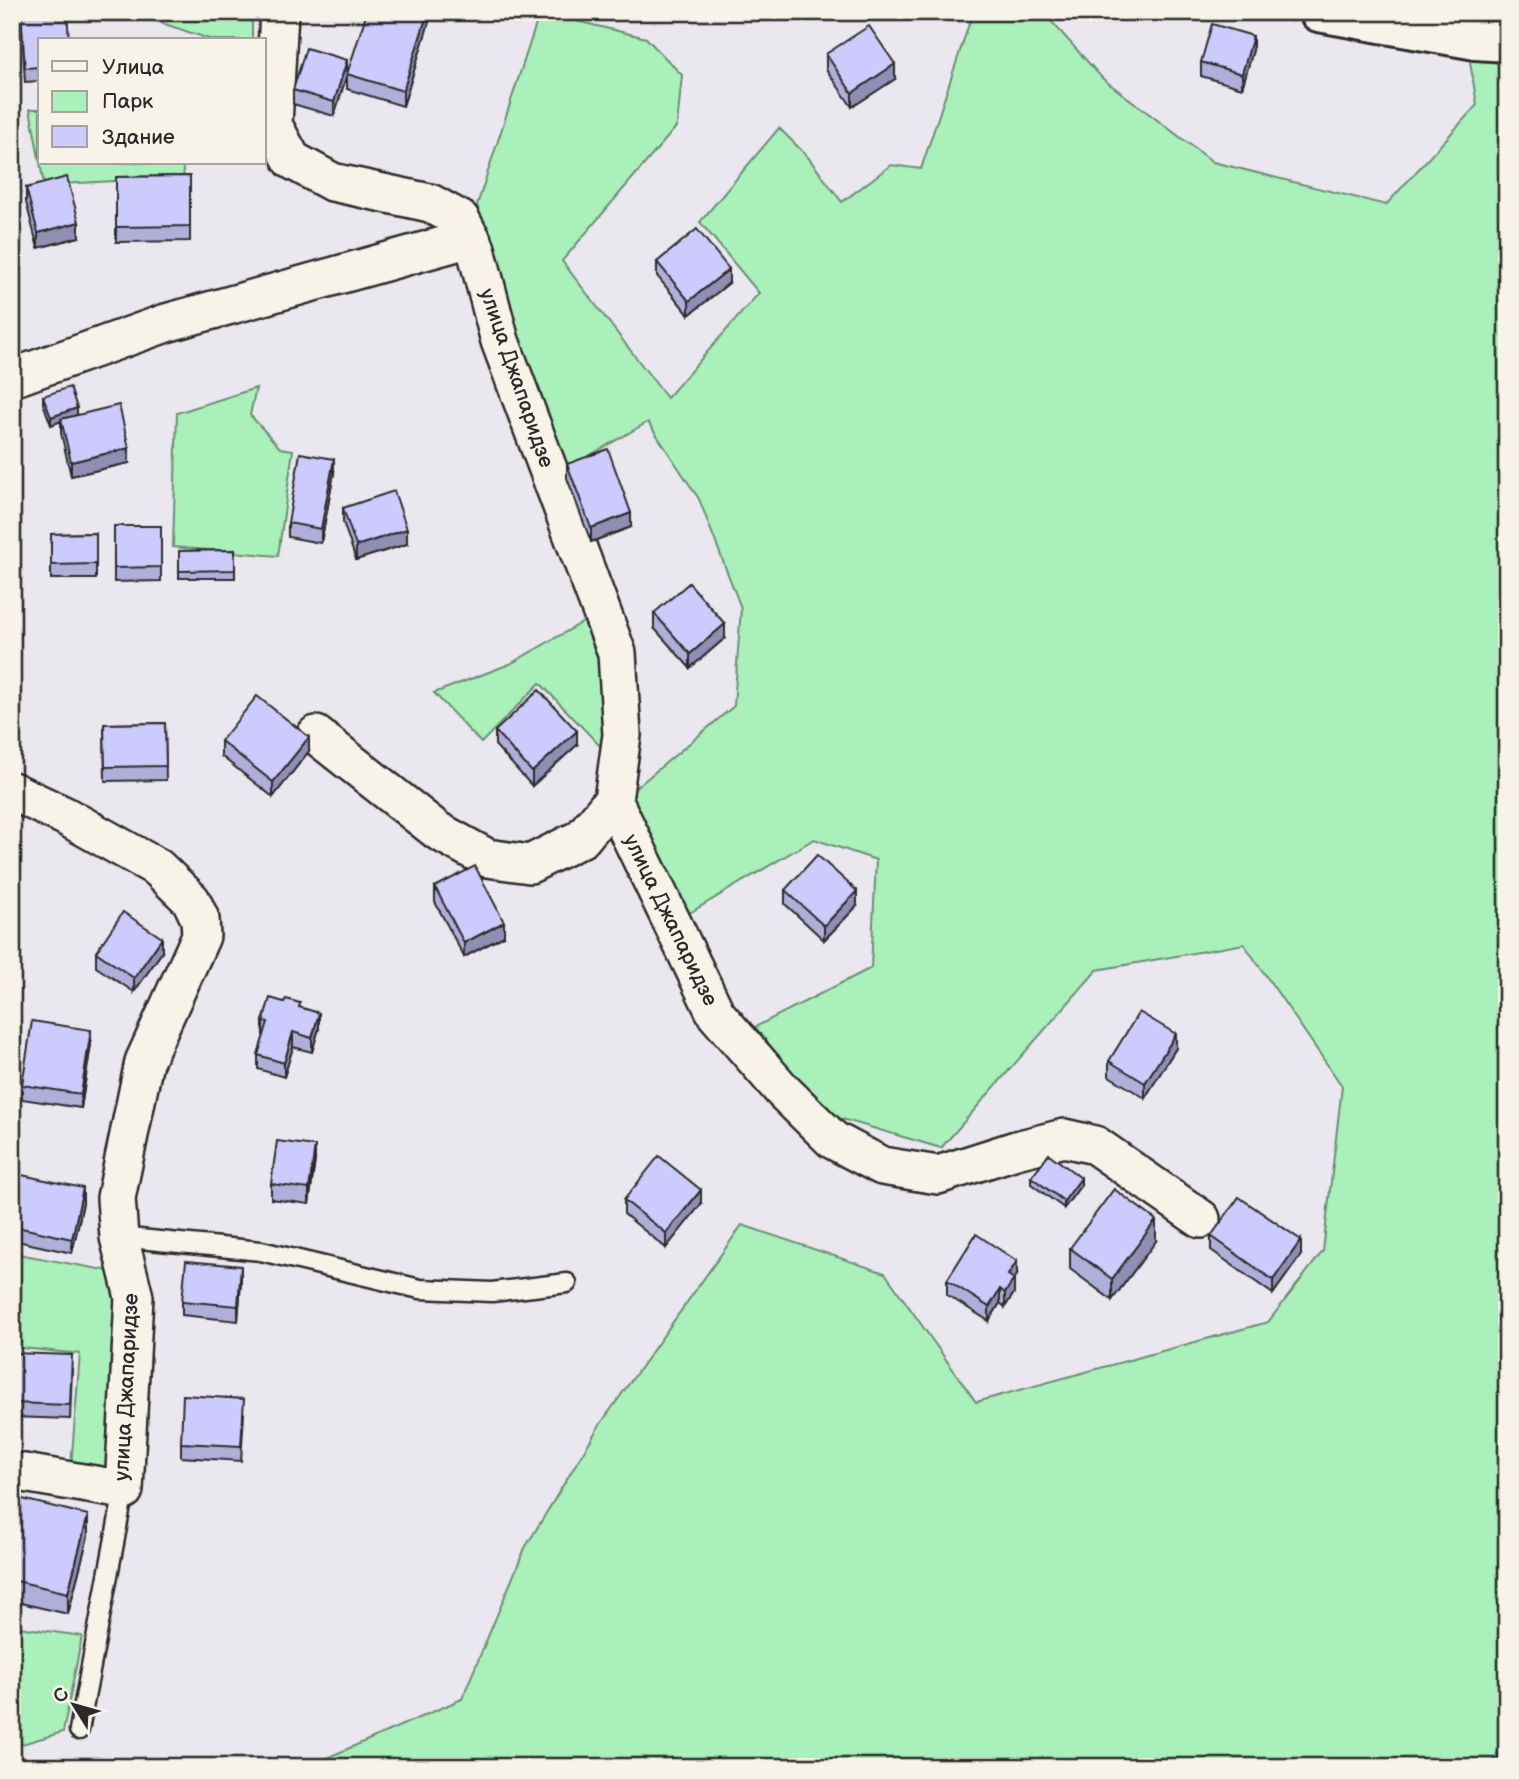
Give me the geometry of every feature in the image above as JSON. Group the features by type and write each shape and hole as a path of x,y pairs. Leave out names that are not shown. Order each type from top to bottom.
{"street":[{"name":"улица Джапаридзе","path":"279,12 273,125 292,160 332,182 430,203 461,220 471,238 500,341 617,653 622,735 613,800 582,838 530,864 486,858 438,831 316,735"},
{"path":"1319,12 1476,40 1507,42"},
{"path":"12,378 166,323 471,238"},
{"name":"улица Джапаридзе","path":"12,791 65,816 158,868 191,900 200,919 201,936 144,1062 116,1198 119,1237 134,1297 124,1490 12,1471"},
{"name":"улица Джапаридзе","path":"613,800 716,1014 783,1091 833,1140 882,1166 938,1175 1064,1138 1084,1142 1095,1145 1124,1163 1200,1219"}],"lane":[{"path":"119,1237 261,1251 420,1289 492,1292 567,1283"},
{"path":"79,1730 124,1490"}],"green space":[{"path":"129,12 252,12 252,38 206,38"},
{"path":"540,12 646,38 682,75 677,126 562,261 667,398 759,293 700,222 779,128 807,156 842,202 891,165 921,169 973,12 1043,12 1103,79 1213,162 1386,205 1477,105 1462,12 1507,12 1507,1767 306,1767 462,1699 525,1548 599,1426 742,1225 885,1273 976,1402 1268,1322 1323,1251 1342,1086 1244,944 1097,970 941,1148 825,1114 755,1027 871,968 876,860 814,839 688,914 619,802 734,706 741,608 699,499 648,422 564,470 499,297 477,205"},
{"path":"30,109 38,109 38,152"},
{"path":"40,164 182,164 184,177 44,185"},
{"path":"256,388 250,415 280,448 293,450 278,556 173,547 177,413"},
{"path":"585,621 613,698 602,748 540,683 481,743 434,693 510,664"},
{"path":"13,1253 115,1272 121,1302 111,1474 71,1467 80,1354 12,1347"},
{"path":"12,1626 82,1636 63,1732 12,1747"}],"building":[{"path":"21,12 67,12 69,38 38,38 38,67 25,68"},
{"path":"367,12 428,12 403,91 347,74"},
{"path":"1212,24 1253,36 1242,74 1201,62"},
{"path":"869,26 895,64 852,93 826,54"},
{"path":"306,48 347,60 334,102 293,90"},
{"path":"190,176 190,226 116,227 116,177"},
{"path":"67,177 79,222 38,233 26,188"},
{"path":"697,229 729,269 689,301 657,262"},
{"path":"70,387 77,408 51,417 43,396"},
{"path":"119,405 129,448 71,462 61,419"},
{"path":"608,449 631,513 591,528 567,464"},
{"path":"300,453 334,459 321,529 288,523"},
{"path":"394,491 407,529 356,546 343,508"},
{"path":"114,526 161,526 161,567 114,568"},
{"path":"96,533 96,564 51,565 51,534"},
{"path":"235,550 235,570 179,571 179,551"},
{"path":"689,583 725,624 690,654 654,613"},
{"path":"539,690 577,731 532,772 495,731"},
{"path":"257,696 309,737 273,782 221,741"},
{"path":"165,723 166,766 105,767 104,724"},
{"path":"817,855 857,891 824,926 785,890"},
{"path":"475,866 504,922 464,943 435,887"},
{"path":"123,912 162,938 134,978 96,952"},
{"path":"270,998 300,1003 299,1007 319,1013 312,1038 293,1032 284,1063 258,1055 268,1022 263,1021"},
{"path":"1139,1012 1176,1034 1145,1083 1109,1061"},
{"path":"32,1021 91,1030 81,1094 22,1085"},
{"path":"277,1141 315,1146 309,1189 271,1184"},
{"path":"1049,1154 1081,1178 1064,1201 1031,1177"},
{"path":"659,1156 701,1190 666,1233 624,1200"},
{"path":"17,1174 83,1188 72,1239 12,1226 12,1197"},
{"path":"1114,1189 1156,1220 1112,1279 1070,1248"},
{"path":"1239,1197 1301,1240 1273,1280 1211,1236"},
{"path":"976,1234 1017,1261 1008,1275 1014,1279 1005,1293 1000,1289 989,1307 947,1280"},
{"path":"186,1261 241,1266 238,1306 182,1301"},
{"path":"12,1353 72,1355 70,1405 12,1403"},
{"path":"183,1395 244,1399 241,1446 181,1443"},
{"path":"14,1497 88,1515 68,1593 12,1580"},
{"path":"74,1761 100,1767 73,1767"}],"waterway":[{"path":"1495,1767 1507,1741"}]}
